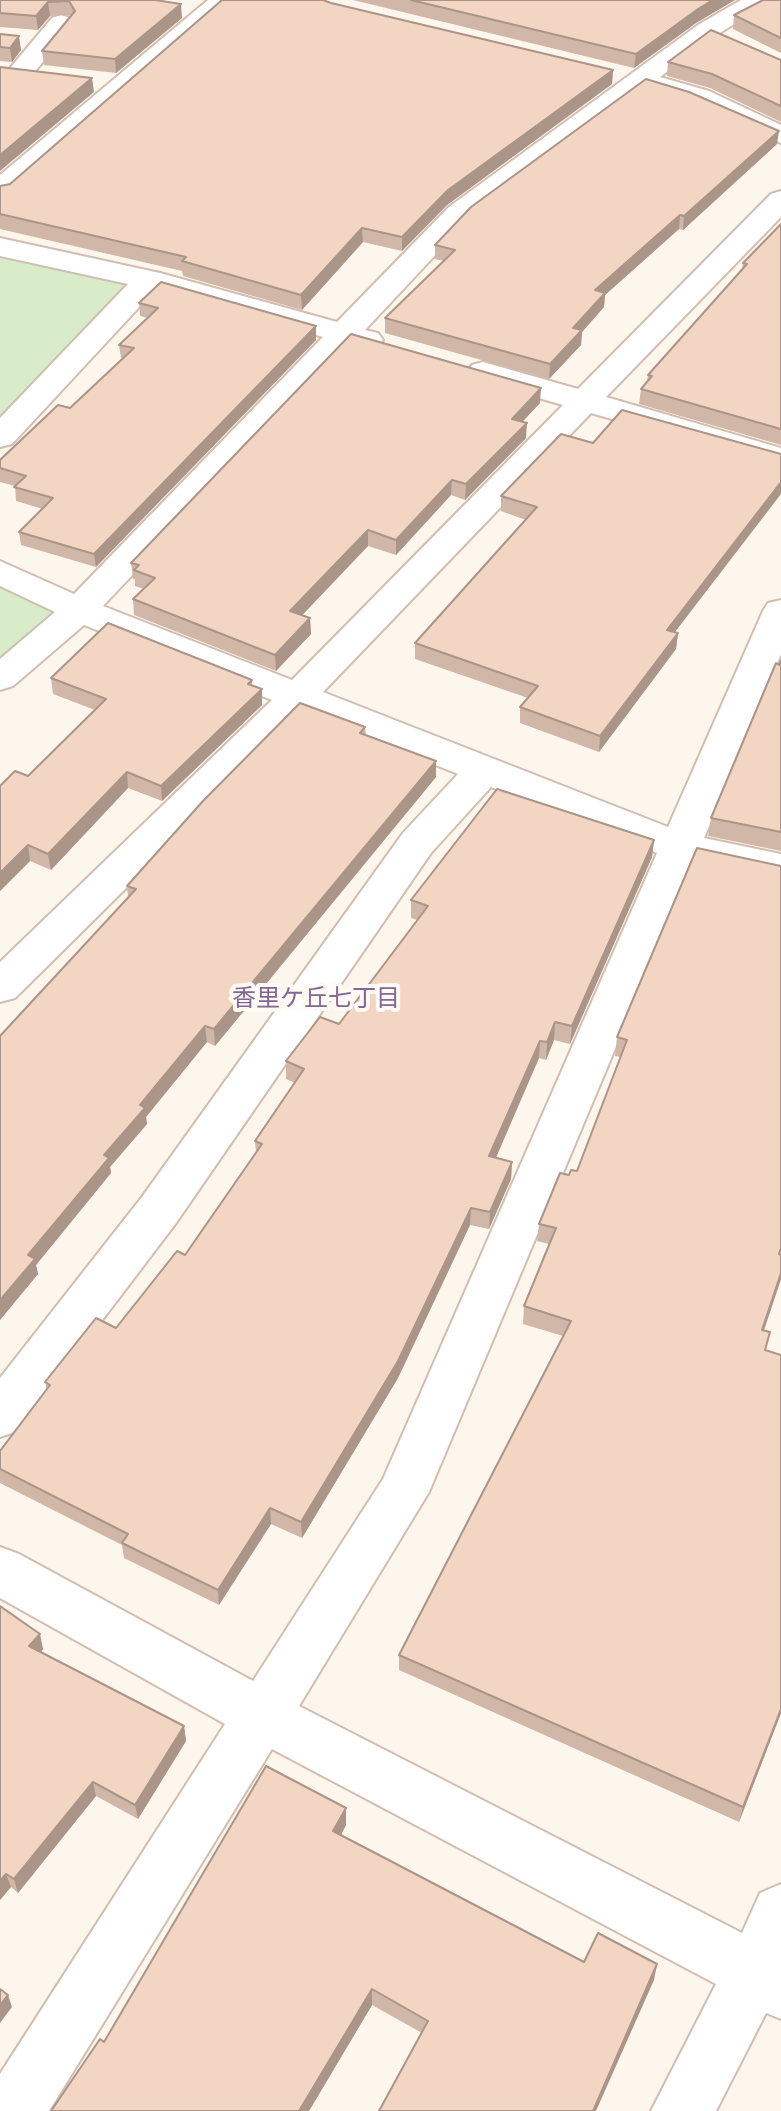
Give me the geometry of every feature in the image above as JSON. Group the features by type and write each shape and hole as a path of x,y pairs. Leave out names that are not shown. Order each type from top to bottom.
{"street":[{"path":"0,678 79,610 459,213 622,75 719,36 748,6 766,0"},
{"path":"182,7 217,5"},
{"path":"6,179 217,5"},
{"path":"10,72 53,33 15,39"},
{"path":"10,72 50,77"},
{"path":"622,75 699,97 759,122 781,135"},
{"path":"94,82 123,85"},
{"path":"0,987 300,696 583,400 781,200"},
{"path":"0,247 149,279 403,350"},
{"path":"0,437 149,279"},
{"path":"448,362 781,458"},
{"path":"0,572 79,610 681,847 781,868"},
{"path":"13,2111 403,1492 781,611"},
{"path":"0,1416 159,1210 417,843 485,769"},
{"path":"0,1571 262,1715 768,1981"},
{"path":"682,2111 768,1981 781,1914"}],"green space":[{"path":"0,254 133,284 0,424"},
{"path":"0,584 64,611 0,662"}],"building":[{"path":"0,0 155,0 181,4 115,59 42,51 75,11 69,1 48,2 36,16 0,13"},
{"path":"222,0 323,0 613,70 448,190 402,237 362,228 301,295 182,261 186,257 0,214 0,186 10,184"},
{"path":"411,0 713,0 636,54"},
{"path":"763,0 781,0 781,38 734,15"},
{"path":"711,30 781,60 781,106 712,74 668,62"},
{"path":"0,34 19,36 10,48 0,47"},
{"path":"0,67 92,78 0,155"},
{"path":"646,79 689,92 779,131 595,290 605,293 573,328 582,330 550,364 385,318 455,250 435,245 471,207"},
{"path":"781,224 781,429 641,389 652,376 648,375 747,264 743,263"},
{"path":"161,282 316,326 94,554 19,532 53,498 14,487 26,476 0,468 0,460 58,405 70,408 134,348 119,345 158,308 139,303"},
{"path":"351,334 541,388 512,419 527,423 466,484 452,480 396,540 368,530 290,611 310,618 275,655 133,599 155,578 134,570 139,565 131,563"},
{"path":"622,410 781,454 781,482 667,630 678,633 600,736 520,707 538,686 415,643 537,507 501,496 561,434 593,443"},
{"path":"108,623 252,680 248,684 262,689 161,786 127,772 48,854 28,845 0,873 0,786 15,771 28,776 106,699 51,678"},
{"path":"781,661 781,832 711,818 776,663 779,665"},
{"path":"300,703 365,727 360,733 436,761 214,1029 205,1026 140,1105 145,1108 104,1155 109,1158 28,1255 35,1259 0,1300 0,1036 136,889 127,886 203,801"},
{"path":"497,789 654,840 572,1026 555,1022 547,1042 540,1041 489,1156 512,1162 490,1212 471,1208 398,1361 301,1522 270,1508 218,1590 122,1543 128,1534 0,1469 0,1451 50,1385 45,1382 96,1318 116,1328 177,1251 185,1255 262,1144 255,1141 304,1069 286,1061 320,1017 339,1024 428,906 411,900"},
{"path":"697,848 781,866 781,1273 762,1330 770,1332 765,1350 781,1355 781,1709 743,1807 399,1655 571,1321 524,1306 556,1228 539,1224 560,1173 569,1175 571,1170 577,1171 627,1040 617,1037"},
{"path":"0,1606 40,1634 29,1646 184,1726 135,1805 93,1782 14,1879 6,1874 0,1881"},
{"path":"266,1766 346,1808 333,1831 584,1962 598,1933 657,1964 593,2111 379,2111 428,2021 372,1989 299,2111 51,2111 100,2039 104,2042"},
{"path":"0,1989 8,1995 0,2005"}],"district":[{"name":"香里ケ丘七丁目","path":"316,999"}]}
